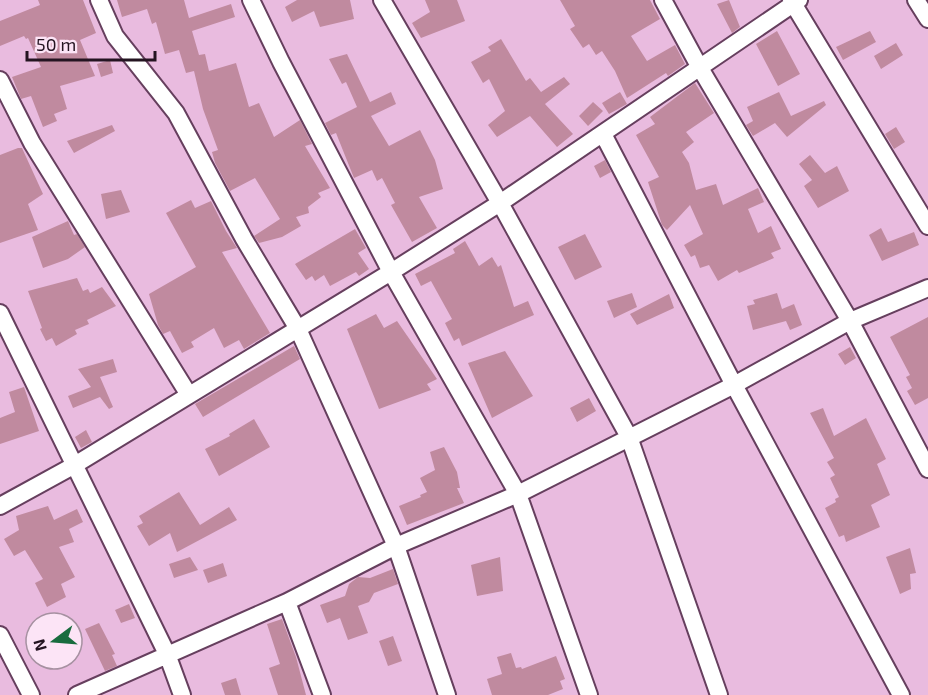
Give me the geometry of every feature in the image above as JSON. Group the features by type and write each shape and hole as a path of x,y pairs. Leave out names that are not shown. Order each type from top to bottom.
{"street":[{"path":"99,0 115,36 176,113 244,239 298,329 396,546 447,695"},
{"path":"251,0 391,272 518,494 589,695"},
{"path":"382,0 500,203 629,436 719,695"},
{"path":"663,0 700,68 850,321 928,469"},
{"path":"916,0 928,19"},
{"path":"0,506 73,466 500,203 700,68 794,1 928,226"},
{"path":"0,80 32,143 189,395"},
{"path":"603,134 734,385 901,695"},
{"path":"77,695 287,602 396,546 518,494 734,385 850,321 928,288"},
{"path":"0,313 167,654 182,695"},
{"path":"287,602 322,695"},
{"path":"0,635 32,695"}],"building":[{"path":"38,0 83,0 96,33 80,40 95,76 60,86 67,109 54,114 57,121 43,127 31,96 21,99 12,77 41,67 28,38 24,36 0,46 0,21 40,5"},
{"path":"117,0 184,0 189,18 231,4 235,17 192,31 199,55 205,54 209,71 236,63 249,107 259,103 274,137 300,120 312,144 305,146 330,188 318,193 321,197 308,207 309,213 296,217 301,226 282,237 259,243 254,236 280,219 255,178 230,191 215,163 212,152 218,150 203,109 194,71 186,73 179,50 165,54 156,22 152,24 147,9 122,17"},
{"path":"297,0 350,0 354,19 320,27 314,11 292,22 285,7"},
{"path":"425,0 457,0 465,21 421,38 412,23 430,12"},
{"path":"560,0 650,0 660,19 631,36 647,61 675,45 685,64 668,76 666,73 627,98 615,71 602,51 596,55 589,44 583,48 570,29 575,26"},
{"path":"729,0 740,27 732,33 717,4"},
{"path":"777,31 800,74 778,86 756,44"},
{"path":"870,31 876,42 843,60 836,47"},
{"path":"501,39 526,81 530,78 541,92 564,77 570,84 545,104 573,134 557,147 530,116 497,137 488,125 505,111 489,79 483,83 471,62 491,51 488,47"},
{"path":"896,43 903,55 881,69 874,56"},
{"path":"347,54 370,102 391,92 396,104 371,116 389,146 420,130 435,160 443,189 419,197 437,228 412,242 391,205 395,203 382,178 377,181 372,170 354,178 336,133 331,135 325,123 357,107 346,82 342,84 329,59"},
{"path":"110,60 113,73 101,77 97,64"},
{"path":"695,83 714,113 686,132 694,142 682,152 689,163 696,190 716,184 723,205 758,188 764,202 748,209 758,233 771,226 781,249 771,253 774,258 739,273 737,270 718,281 709,265 700,268 695,255 691,257 684,245 703,234 690,205 667,230 662,225 648,182 659,177 636,135 655,124 650,117"},
{"path":"620,92 627,104 609,114 602,103"},
{"path":"779,92 791,116 824,101 826,105 787,137 775,123 753,136 746,125 753,121 747,107"},
{"path":"593,102 603,111 588,126 579,116"},
{"path":"112,125 115,131 74,153 67,141"},
{"path":"896,127 905,142 894,149 885,134"},
{"path":"22,148 43,194 28,204 38,230 0,243 0,155"},
{"path":"810,155 825,173 837,166 849,191 818,208 804,186 812,180 799,164"},
{"path":"605,160 611,172 600,178 594,166"},
{"path":"121,190 130,212 106,219 101,194"},
{"path":"191,200 195,208 211,201 237,248 222,252 270,333 244,349 239,340 224,348 214,328 191,342 194,347 182,353 170,331 163,334 158,325 149,294 196,267 166,213"},
{"path":"68,221 74,235 77,234 85,247 68,259 43,268 32,237"},
{"path":"881,228 888,242 914,232 919,245 882,261 869,235"},
{"path":"355,229 366,248 358,253 369,269 359,276 356,272 330,286 324,275 315,281 312,276 306,280 295,264"},
{"path":"585,234 602,267 575,280 558,247"},
{"path":"465,241 479,266 492,257 498,267 501,265 514,307 528,301 534,315 462,346 459,338 454,341 445,323 452,319 431,281 421,286 415,274 455,253 453,249"},
{"path":"77,278 83,291 88,289 90,293 102,287 116,306 87,320 89,324 75,330 77,334 56,346 52,338 46,341 28,291"},
{"path":"632,293 637,307 614,318 607,301"},
{"path":"777,293 782,309 794,304 802,325 790,330 786,321 753,330 747,306 755,304 753,300"},
{"path":"669,294 674,308 637,325 630,314"},
{"path":"376,314 384,328 397,321 437,379 427,384 431,390 379,409 347,329"},
{"path":"928,317 928,398 915,405 907,391 912,388 906,377 910,375 890,337"},
{"path":"294,346 300,359 203,417 195,404"},
{"path":"850,347 856,358 845,365 838,354"},
{"path":"505,351 533,396 492,418 468,363"},
{"path":"113,359 117,372 100,377 113,407 109,409 100,397 73,408 68,396 91,387 78,369"},
{"path":"24,387 39,431 0,444 0,418 15,412 9,392"},
{"path":"589,398 596,411 577,422 570,408"},
{"path":"823,408 834,436 866,418 886,459 877,464 890,495 871,505 880,527 846,542 844,535 839,537 825,508 836,502 835,499 839,497 830,478 835,475 827,462 834,458 810,413"},
{"path":"254,419 270,447 219,476 205,449 230,436 229,434"},
{"path":"86,430 92,442 81,448 75,437"},
{"path":"444,447 457,472 460,488 457,488 464,503 407,525 399,506 427,492 420,478 435,470 430,452"},
{"path":"179,492 200,525 229,507 237,520 177,552 170,533 149,546 137,526 143,523 139,516"},
{"path":"48,506 54,520 77,509 83,522 69,529 74,542 59,547 75,577 61,584 66,597 47,607 35,583 43,579 25,550 14,556 4,539 19,530 16,516"},
{"path":"910,548 916,573 910,574 911,589 900,594 886,557"},
{"path":"190,557 198,570 174,578 169,564"},
{"path":"500,557 503,591 477,596 471,565"},
{"path":"223,563 227,576 208,583 203,570"},
{"path":"393,569 398,584 374,593 369,602 358,606 368,633 348,640 340,618 327,623 320,605 345,596 349,584 358,577 370,578"},
{"path":"129,604 135,618 121,623 115,610"},
{"path":"282,619 296,657 306,695 278,695 269,668 280,664 267,624"},
{"path":"99,623 115,654 112,655 117,666 105,671 85,629"},
{"path":"393,636 402,661 388,666 379,641"},
{"path":"511,653 516,668 521,667 522,669 556,656 565,679 560,681 563,689 548,695 492,695 487,679 502,674 497,657"},
{"path":"236,678 241,695 225,695 221,683"}]}
